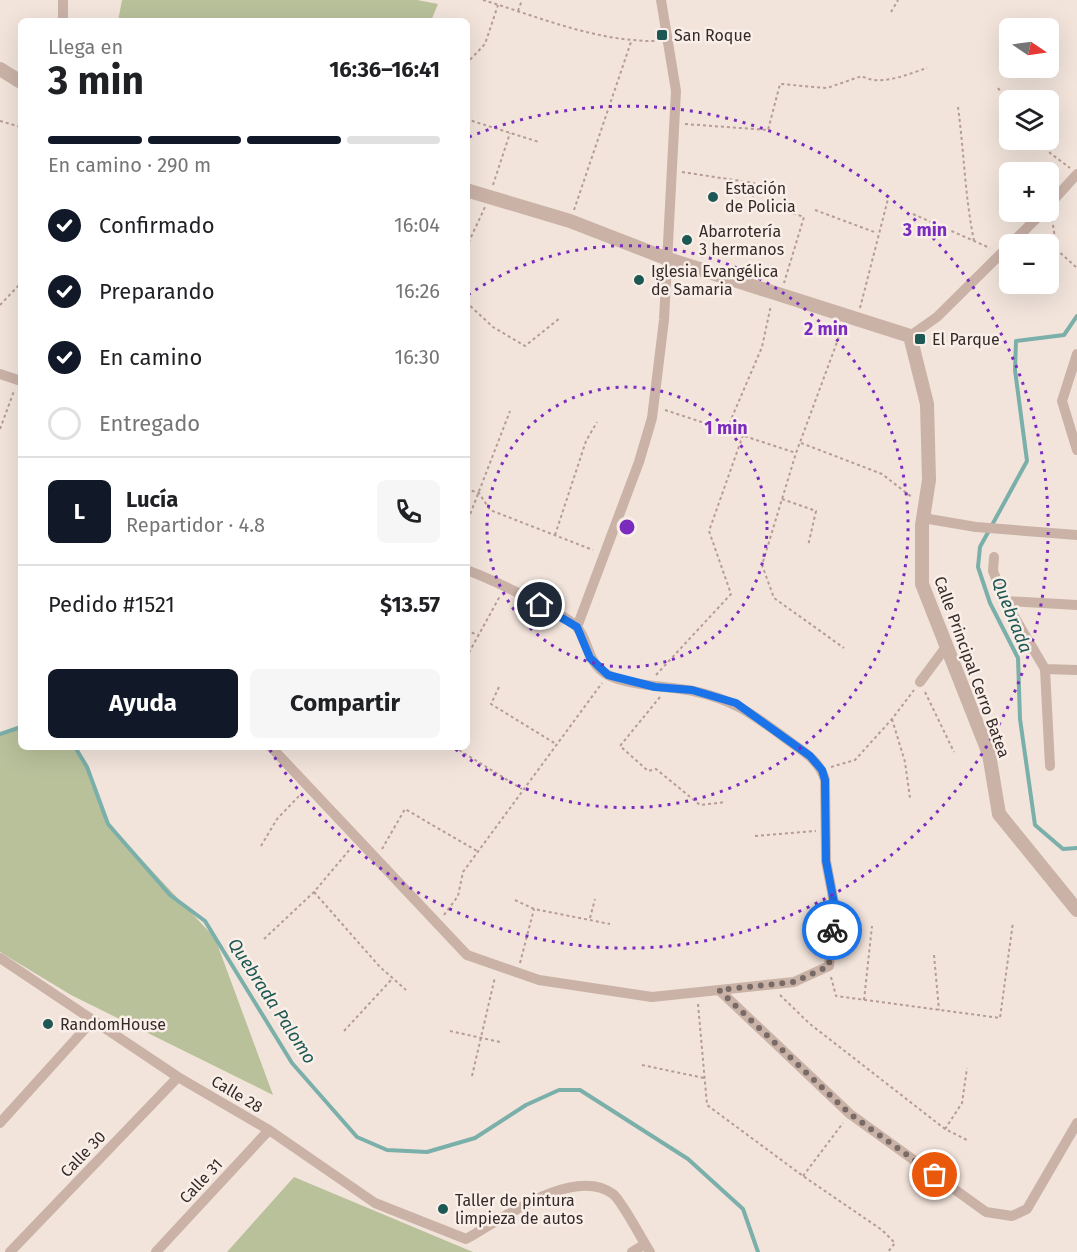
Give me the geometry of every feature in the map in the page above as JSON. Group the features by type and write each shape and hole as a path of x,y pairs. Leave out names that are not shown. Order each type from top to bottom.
{"street":[{"path":"63,0 63,18"},
{"path":"577,627 639,462 653,407 664,320 676,84 661,0"},
{"path":"0,69 18,80"},
{"path":"1059,194 1077,174"},
{"path":"470,191 570,221 668,259 910,336 937,317 999,254"},
{"path":"1019,234 1032,222"},
{"name":"Calle Principal Cerro Batea","path":"910,336 927,404 929,480 924,513 922,584 989,754 999,814 1077,910"},
{"path":"1077,354 1062,401 1077,450"},
{"path":"0,374 18,380"},
{"path":"924,513 976,527 1077,535"},
{"path":"994,557 993,571 1005,601 1045,669 1050,766"},
{"path":"274,750 467,955 539,980 652,997 794,982 829,966 835,908 826,861 822,770 810,756 736,703 692,690 668,688 608,675 590,658 577,627 470,572"},
{"path":"1005,601 1077,605"},
{"path":"920,682 946,646"},
{"path":"1045,669 1077,670"},
{"name":"Calle 28","path":"0,958 178,1077 269,1130 375,1203 466,1239 553,1191 589,1184 614,1194 647,1248"},
{"path":"719,990 850,1114 986,1212 999,1216 1012,1216 1027,1209 1077,1123"},
{"path":"0,1123 93,1020"},
{"name":"Calle 30","path":"9,1252 178,1077"},
{"name":"Calle 31","path":"156,1252 269,1130"},
{"path":"632,1252 647,1248"}],"path":[{"path":"483,0 607,37 631,42 669,41"},
{"path":"518,11 522,0"},
{"path":"891,12 898,0"},
{"path":"470,60 485,44 498,4"},
{"path":"570,221 631,42"},
{"path":"673,124 768,130 780,84 827,88 862,76 871,81 900,77 927,68"},
{"path":"958,107 966,168 967,206 974,241"},
{"path":"470,120 538,142"},
{"path":"0,123 18,126"},
{"path":"470,240 490,197 510,133"},
{"path":"1049,150 1050,153 1077,174"},
{"path":"673,171 754,183 753,200 804,217 777,294 762,347 727,430"},
{"path":"844,648 774,598 762,565 796,453 824,375 835,348 852,317 889,195"},
{"path":"815,210 877,233"},
{"path":"913,214 999,253"},
{"path":"1050,222 1057,250 1077,268"},
{"path":"0,305 18,286"},
{"path":"470,306 493,327 525,346 560,318"},
{"path":"0,429 18,383"},
{"path":"653,407 796,453"},
{"path":"470,515 510,411"},
{"path":"555,536 586,441 597,422"},
{"path":"648,684 731,594 709,531 743,435"},
{"path":"801,443 882,474 924,513"},
{"path":"470,490 479,493 490,510 604,555"},
{"path":"782,499 816,512 808,546"},
{"path":"470,651 505,588"},
{"path":"470,632 479,635"},
{"path":"438,922 458,896 463,872 608,675"},
{"path":"822,770 855,760 892,719 920,682 954,752"},
{"path":"498,687 491,704 556,744"},
{"path":"668,688 620,746 648,771 656,770 700,805 726,802"},
{"path":"892,719 904,762 910,798"},
{"path":"459,750 522,789"},
{"path":"261,846 277,819 308,787"},
{"path":"377,857 405,809 478,852"},
{"path":"755,836 825,831"},
{"path":"264,939 314,892 359,839"},
{"path":"314,892 392,979 406,990"},
{"path":"590,918 595,899"},
{"path":"515,900 534,909 590,918 610,924"},
{"path":"517,972 534,909"},
{"path":"829,966 836,996 1000,1018 1013,922"},
{"path":"864,1000 872,926"},
{"path":"934,955 939,1010"},
{"path":"472,1076 498,966"},
{"path":"344,1031 392,979"},
{"path":"770,985 810,1024 945,1129 968,1140"},
{"path":"696,992 701,1021 707,1105 803,1176 882,1230 895,1243 888,1252"},
{"path":"450,1031 500,1042"},
{"path":"642,1065 704,1078"},
{"path":"945,1129 962,1102 967,1068"},
{"path":"803,1176 850,1114"}],"green space":[{"path":"122,0 417,0 438,4 432,18 119,18"},
{"path":"18,728 18,750 77,750 87,767 108,824 215,938 273,1095 71,995 0,952 0,734"},
{"path":"294,1177 473,1252 227,1252"}],"waterway":[{"name":"Quebrada","path":"1077,316 1064,335 1016,341 1015,370 1027,461 980,547 978,567 990,603 1018,658 1020,719 1035,825 1063,849 1077,848"},
{"name":"Quebrada Palomo","path":"0,734 18,728"},
{"name":"Quebrada Palomo","path":"77,750 87,767 108,824 170,895 205,921 292,1063 357,1137 387,1150 427,1152 475,1138 526,1105 559,1090 580,1090 688,1159 743,1209 758,1252"}],"way so far":[{"path":"832,930 829,966 794,982 719,990 850,1114 935,1175"}],"place":[{"name":"San Roque","path":"662,35"},
{"name":"Estación de Policia","path":"713,197"},
{"name":"Abarrotería 3 hermanos","path":"687,240"},
{"name":"Iglesia Evangélica de Samaria","path":"639,280"},
{"name":"El Parque","path":"920,339"},
{"name":"RandomHouse","path":"48,1024"},
{"name":"Taller de pintura limpieza de autos","path":"443,1209"}],"route":[{"path":"540,605 577,627 590,658 608,675 655,687 692,690 736,703 810,756 822,770 825,780 826,861 835,908 832,930"}]}
